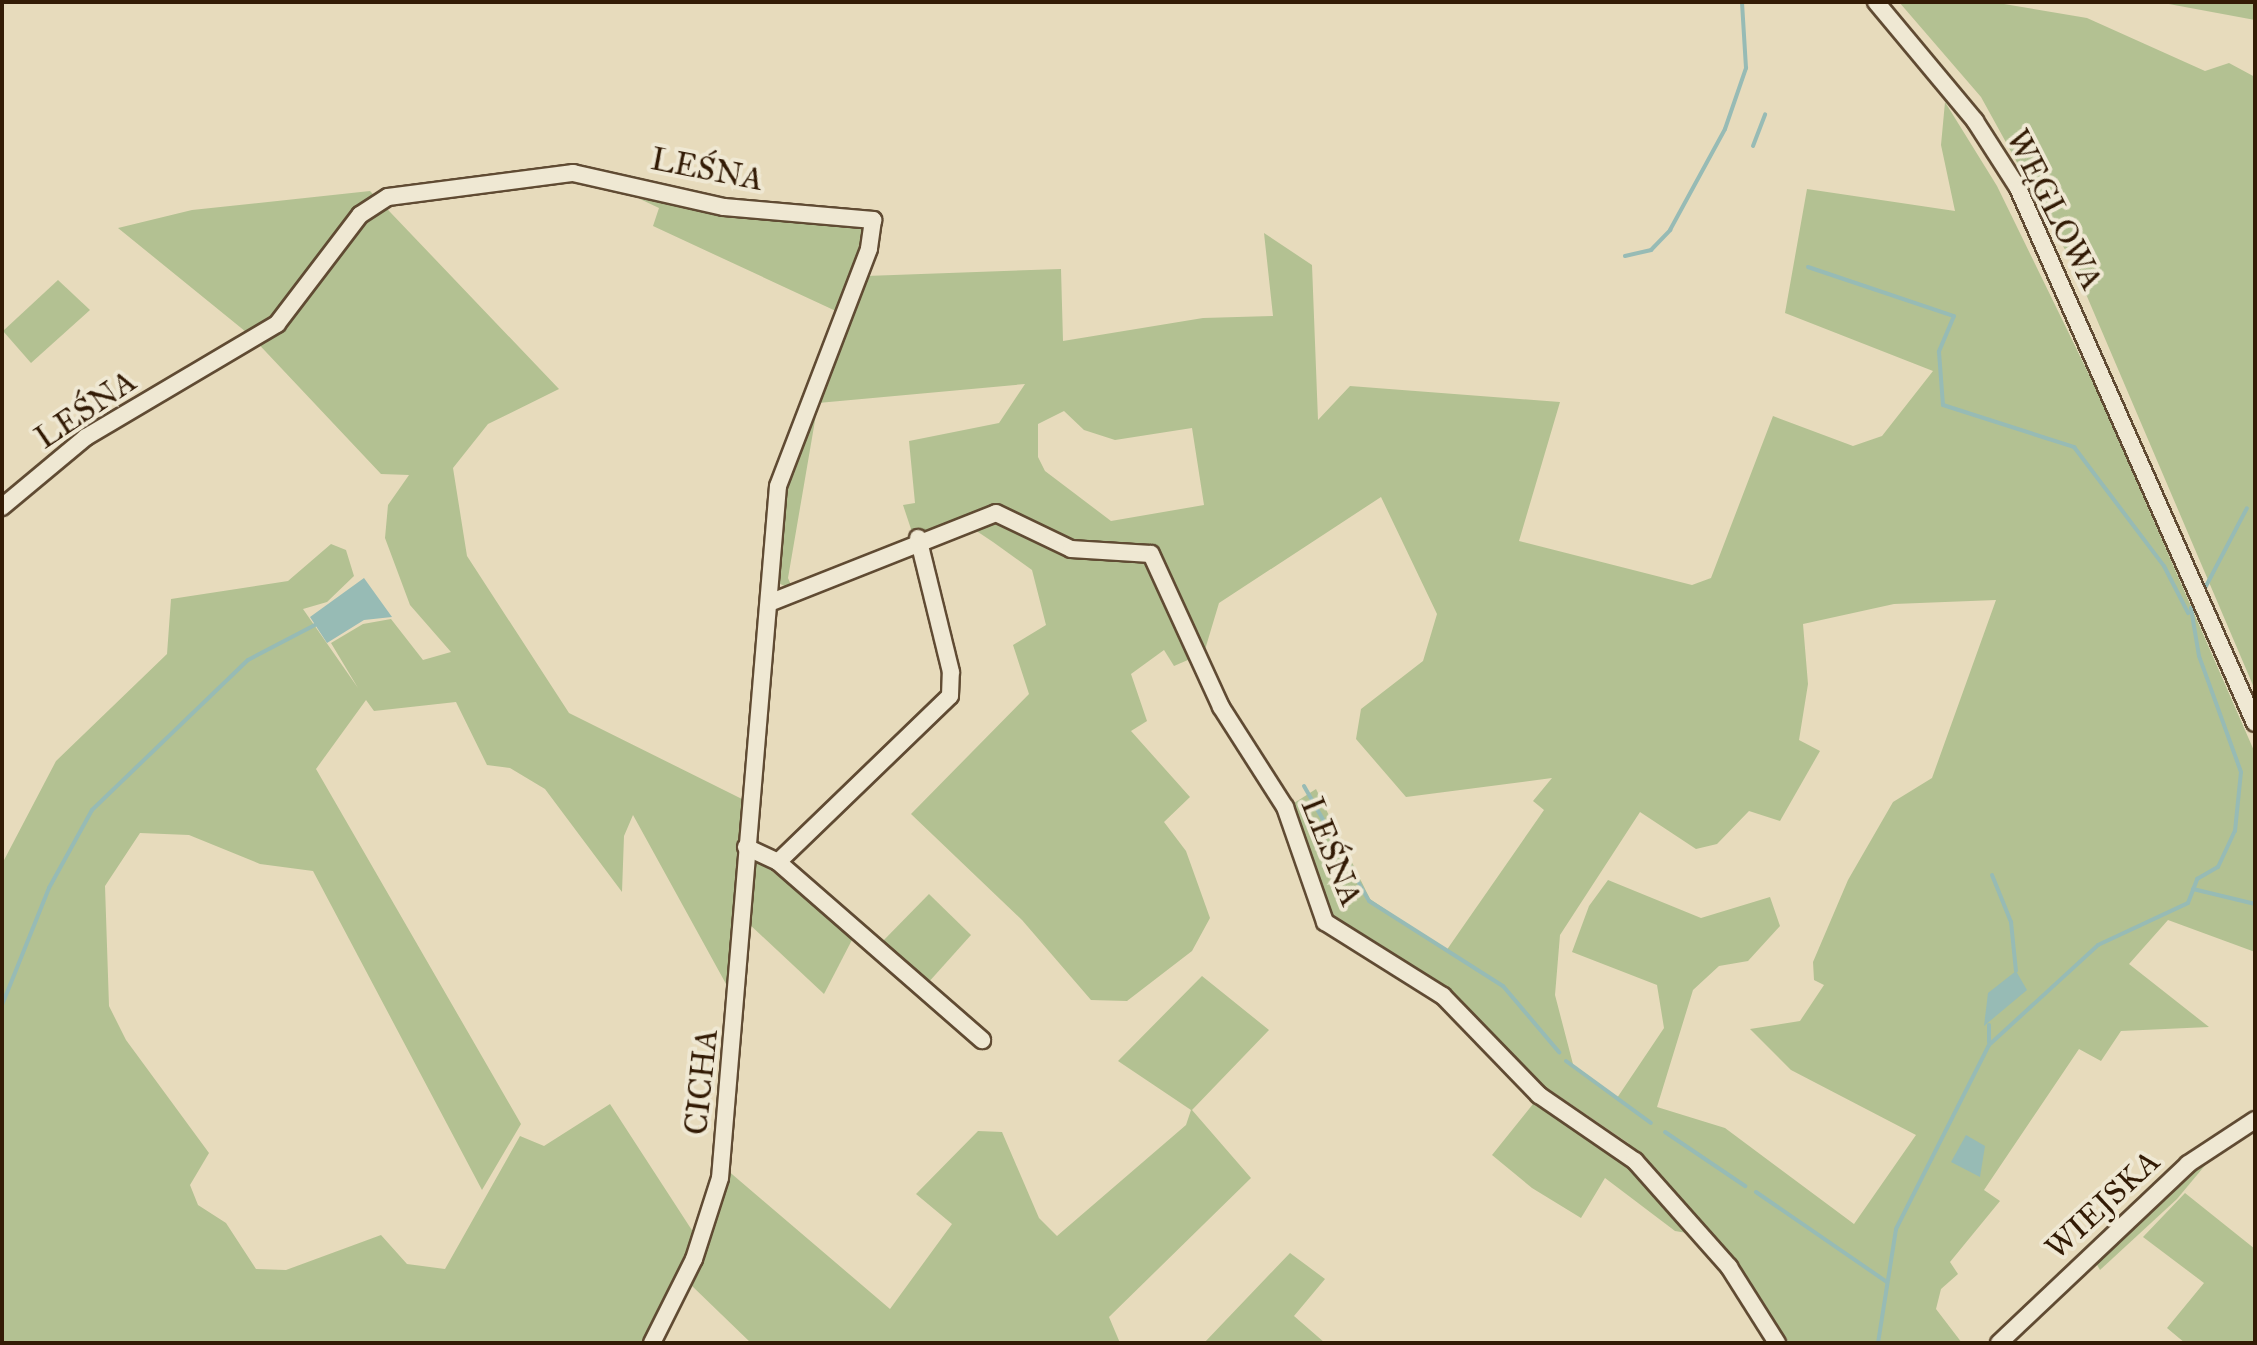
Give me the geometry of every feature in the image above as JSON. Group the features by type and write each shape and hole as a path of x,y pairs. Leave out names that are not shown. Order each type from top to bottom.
{"street":[{"name":"WĘGLOWA","path":"1876,2 2002,160 2124,424 2255,723"},
{"name":"LEŚNA","path":"2,507 86,437 277,324 373,203 439,186 573,173 724,207 873,220 869,249 778,486 746,847"},
{"name":"LEŚNA","path":"918,538 996,513 1071,549 1151,554 1221,707 1289,815 1325,922 1443,996 1539,1095 1635,1161 1729,1267 1777,1343"},
{"path":"769,603 918,538 951,672 950,696 778,862"},
{"path":"746,847 778,862 982,1040"},
{"name":"CICHA","path":"652,1343 694,1259 720,1178 746,847"},
{"name":"WIEJSKA","path":"1999,1343 2176,1175 2255,1120"}],"green space":[{"path":"1899,2 1992,2 2087,18 2205,71 2229,63 2255,77 2255,690 2074,266 1981,97"},
{"path":"2158,2 2255,2 2255,20"},
{"path":"1945,102 1997,186 2098,393 2255,753 2255,952 2168,920 2129,964 2209,1027 2121,1031 2101,1061 2079,1049 1984,1190 2000,1201 1950,1262 1958,1274 1941,1289 1936,1309 1962,1343 1781,1343 1628,1143 1515,1066 1437,982 1326,915 1291,805 1316,789 1370,899 1446,951 1544,810 1533,801 1552,778 1406,797 1356,739 1361,709 1423,661 1437,614 1381,497 1219,603 1204,653 1174,666 1164,650 1131,674 1147,721 1131,731 1190,797 1164,822 1186,851 1210,918 1192,951 1127,1001 1091,1000 1022,920 911,814 1029,694 1013,645 1046,625 1032,570 993,542 975,530 926,546 912,532 903,505 915,503 909,441 999,423 1025,384 818,403 788,578 793,590 776,582 781,496 866,276 1061,269 1063,341 1203,318 1273,316 1264,233 1312,265 1318,420 1350,386 1560,402 1519,541 1692,585 1711,578 1773,416 1853,446 1882,436 1933,371 1785,313 1807,189 1955,211 1941,145","holes":["1064,411 1084,430 1115,440 1192,428 1204,505 1111,521 1045,471 1038,457 1038,424","1996,600 1932,778 1893,802 1848,880 1813,962 1814,980 1824,985 1800,1021 1750,1029 1791,1070 1916,1135 1854,1224 1725,1128 1657,1107 1693,990 1719,966 1748,961 1780,926 1770,897 1701,918 1608,880 1589,906 1572,952 1657,985 1664,1028 1617,1098 1574,1068 1555,995 1560,935 1640,812 1696,849 1717,844 1749,811 1780,821 1820,751 1799,740 1808,684 1803,624 1894,604"]},
{"path":"640,190 838,217 870,230 838,312 653,226 659,208 640,199"},
{"path":"370,191 559,389 488,424 453,468 467,556 569,713 742,799 731,993 633,815 624,836 622,892 545,789 510,768 487,765 456,702 374,711 366,700 316,769 521,1124 482,1190 313,871 260,864 189,835 140,833 105,886 109,1006 126,1040 209,1153 190,1185 198,1205 226,1223 256,1269 286,1270 381,1235 407,1264 445,1269 520,1136 544,1146 610,1104 697,1238 643,1343 2,1343 2,864 56,761 167,654 171,599 288,581 331,544 346,550 354,576 327,602 303,609 358,688 331,643 363,624 391,619 423,660 451,652 410,605 385,538 388,505 409,475 381,474 251,336 118,228 192,210"},
{"path":"58,280 90,310 31,363 3,331"},
{"path":"753,856 854,936 824,994 747,922"},
{"path":"929,894 971,935 927,984 881,943"},
{"path":"1202,976 1269,1030 1192,1110 1251,1178 1109,1317 1120,1343 751,1343 691,1285 726,1169 890,1309 952,1224 916,1194 978,1131 1002,1132 1039,1218 1057,1236 1186,1125 1191,1110 1118,1061"},
{"path":"1533,1104 1621,1158 1693,1234 1675,1231 1605,1178 1581,1218 1532,1188 1492,1155"},
{"path":"2212,1157 2177,1199 2100,1270 2096,1263"},
{"path":"2185,1193 2255,1249 2255,1343 2185,1343 2167,1328 2204,1283 2143,1237"},
{"path":"1290,1253 1325,1279 1294,1316 1325,1343 1204,1343"}],"water":[{"path":"364,578 392,617 364,620 327,643 310,617"},
{"path":"2016,971 2027,990 1984,1026 1988,993"},
{"path":"1966,1135 1985,1146 1980,1177 1951,1162"}],"waterway":[{"path":"1625,256 1651,250 1670,230 1725,129 1746,68 1742,2"},
{"path":"1753,146 1765,114"},
{"path":"1808,267 1954,316 1939,352 1943,405 2074,447 2164,566 2188,613"},
{"path":"2205,588 2247,508"},
{"path":"1878,1343 1896,1229 1989,1045 2098,945 2188,903 2197,879 2218,867 2235,831 2241,772 2199,656 2191,608"},
{"path":"2,1005 49,888 92,810 248,660 315,625"},
{"path":"1304,786 1369,901 1503,986 1559,1052"},
{"path":"1992,875 2011,922 2016,971"},
{"path":"2193,889 2255,904"},
{"path":"1989,1025 1989,1042"},
{"path":"1566,1061 1651,1123"},
{"path":"1665,1132 1745,1186"},
{"path":"1756,1192 1887,1282"}]}
